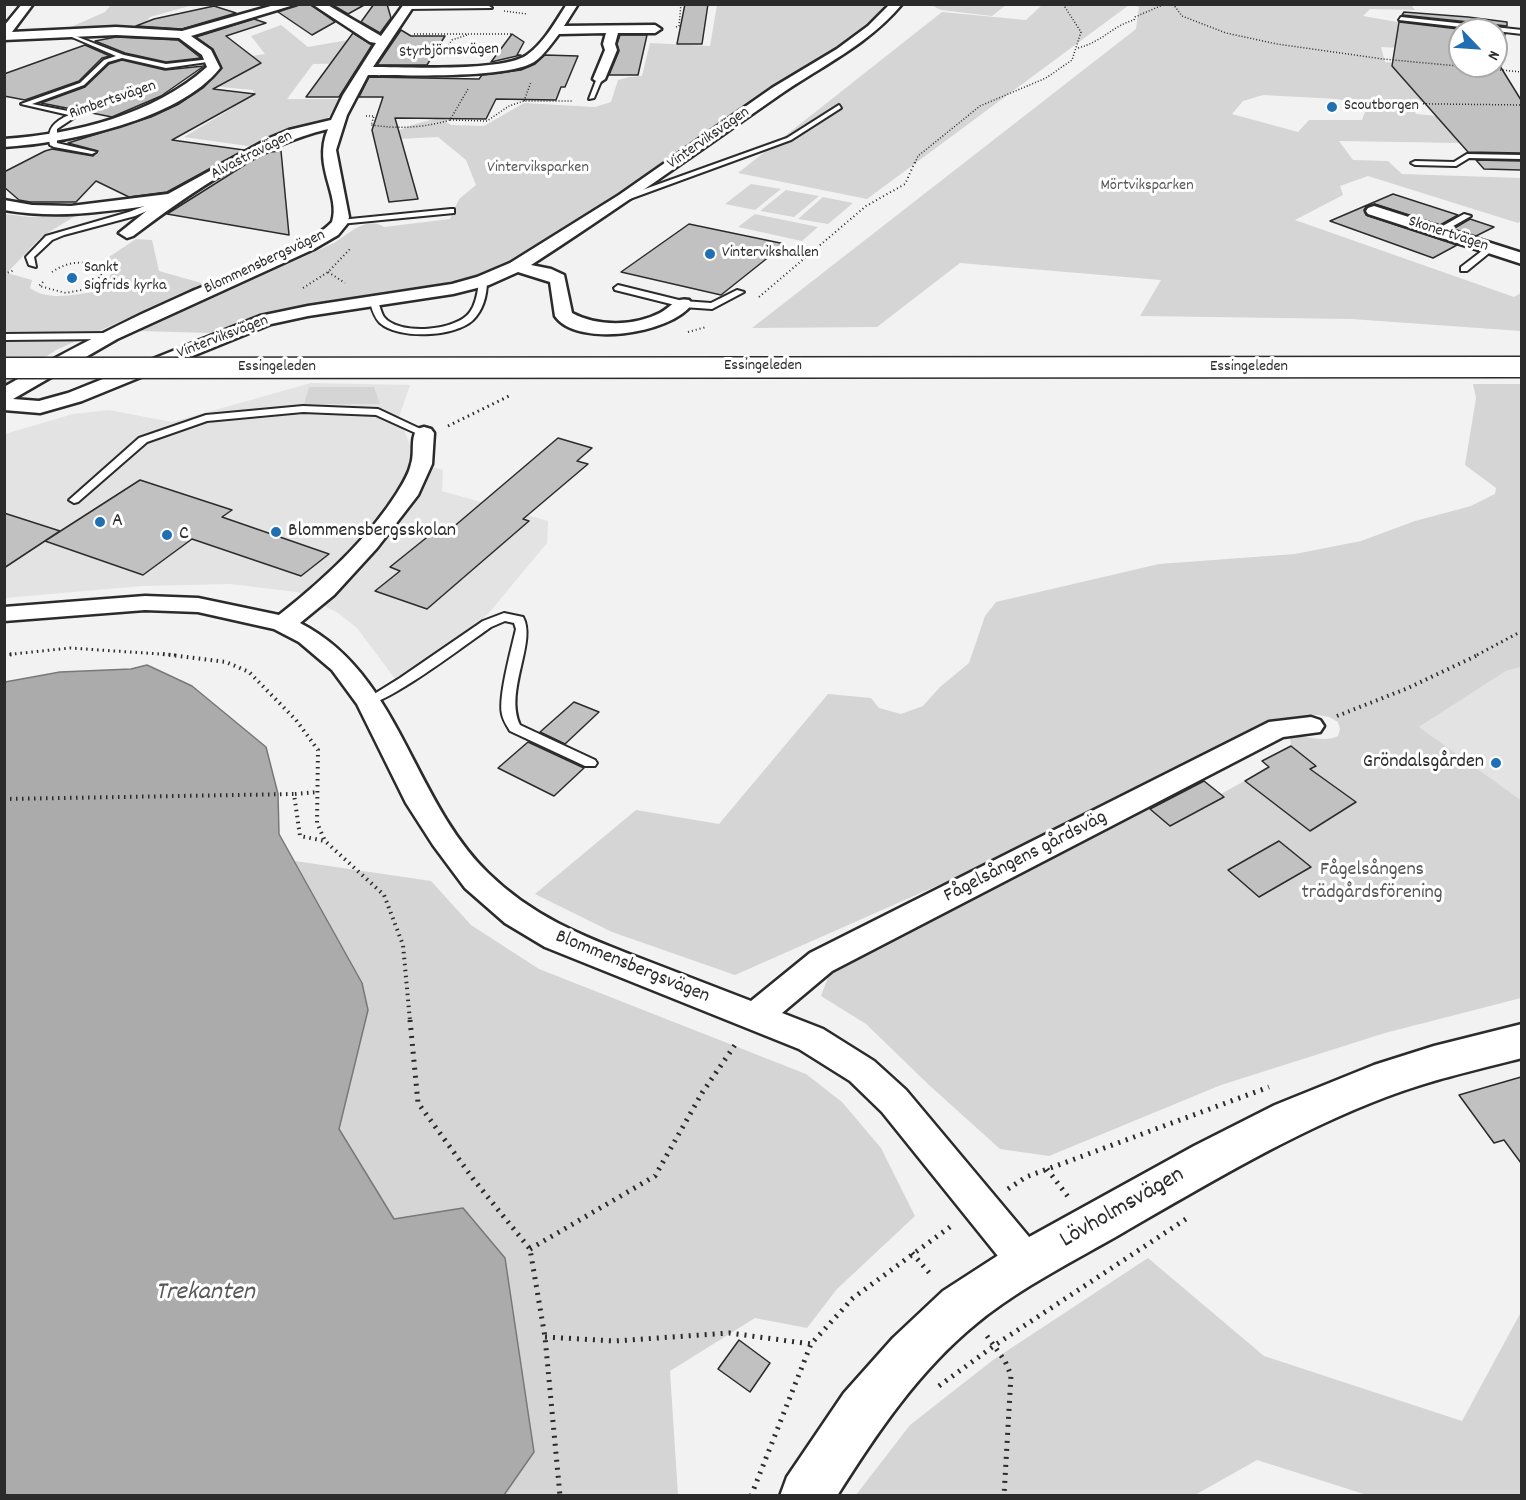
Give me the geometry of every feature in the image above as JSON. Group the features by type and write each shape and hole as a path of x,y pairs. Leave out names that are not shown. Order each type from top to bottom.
{"main road":[{"name":"Essingeleden","path":"4,346 1521,346"},
{"name":"Essingeleden","path":"4,368 1521,368"},
{"name":"Lövholmsvägen","path":"806,1496 862,1411 910,1355 960,1307 1027,1263 1209,1160 1290,1118 1374,1083 1521,1041"}],"street":[{"path":"4,35 27,4"},
{"path":"4,35 134,31 182,35 292,4"},
{"path":"317,4 374,39 387,37"},
{"name":"Styrbjörnsvägen","path":"366,71 498,67 521,63 531,58 556,30 573,4"},
{"name":"Vinterviksvägen","path":"4,404 40,407 75,397 266,320 308,311 453,289 483,281 516,267 624,198 777,91 841,52 872,28 897,4"},
{"name":"Blommensbergsvägen","path":"4,396 109,336 294,252 319,240 335,228 340,222 342,212 328,153 337,119 387,37 409,6"},
{"path":"556,30 656,29"},
{"path":"599,79 611,50 609,44 613,30"},
{"path":"182,35 207,53 211,61"},
{"name":"Rimbertsvägen","path":"4,143 52,139 152,108 206,77 214,68 211,61"},
{"name":"Alvastravägen","path":"127,233 172,198 275,141 337,119"},
{"name":"Alvastravägen","path":"4,205 32,210 71,211 172,198"},
{"name":"Skonertvägen","path":"1374,211 1521,260"},
{"path":"516,267 544,273 558,279 564,316 574,324 590,328 643,324 668,316 683,304"},
{"path":"283,624 326,590 369,543 407,495 422,464 424,433"},
{"name":"Blommensbergsvägen","path":"4,614 144,603 198,605 283,624 308,637 341,664 369,701 420,803 443,838 476,880 516,915 556,938 810,1040 862,1071 894,1101 1027,1263"},
{"name":"Fågelsångens gårdsväg","path":"754,1017 821,962 1278,728 1311,726"}],"lane":[{"path":"409,6 489,8"},
{"path":"1401,19 1521,32"},
{"path":"67,33 122,56 166,66 211,61"},
{"path":"92,152 54,145 52,131 57,123 76,114 24,104 82,84 106,61 122,56"},
{"path":"591,98 599,79"},
{"path":"624,198 789,139 839,107"},
{"path":"1415,163 1456,164 1467,156 1521,157"},
{"path":"33,265 30,257 55,236 132,214 172,198"},
{"path":"340,222 452,211"},
{"path":"1436,232 1467,216"},
{"path":"1464,269 1490,249"},
{"path":"374,302 382,320 400,330 431,331 456,327 472,317 483,290 483,281"},
{"path":"618,288 683,304 712,306 740,292"},
{"path":"4,338 109,336"},
{"path":"74,500 143,440 206,418 303,409 378,412 424,433"},
{"path":"369,701 405,681 486,624 504,617 519,620 522,629 512,674 508,713 515,728 590,763"}],"path":[{"path":"753,302 866,206 905,183 918,156 980,106 1046,78 1072,60 1081,32 1063,4"},
{"path":"1077,48 1094,44 1114,32 1119,24 1134,20 1135,17 1165,4"},
{"path":"1173,4 1182,16 1226,33 1277,44 1383,59 1521,72"},
{"path":"431,70 452,40 482,29"},
{"path":"387,37 473,33 512,34"},
{"path":"524,101 527,90"},
{"path":"337,119 374,116 371,125 401,130 429,127 451,119 487,121 509,106 524,101 591,98"},
{"path":"1357,103 1521,105"},
{"path":"302,289 328,272 356,243"},
{"path":"65,262 90,262 104,270 92,288 66,293 39,286 52,272 65,262"},
{"path":"33,265 52,272"},
{"path":"684,333 714,325"},
{"path":"424,433 452,424 510,395"},
{"path":"1311,726 1413,686 1483,654 1521,631"},
{"path":"4,655 70,648 148,652 226,662 249,672 296,720 313,742 318,750 317,824 325,841 384,895 403,945 418,1103 474,1180 530,1249 545,1337 560,1496"},
{"path":"4,800 318,792"},
{"path":"294,794 300,836 325,841"},
{"path":"530,1249 655,1176 702,1093 754,1017"},
{"path":"752,1496 811,1344 853,1298 912,1253 980,1206"},
{"path":"933,1391 995,1345 1194,1213"},
{"path":"545,1337 615,1341 729,1333 811,1344"},
{"path":"995,1345 1011,1375 1004,1496"}],"shaded area":[{"name":"Blommensbergsskolan","path":"311,383 410,385 399,417 417,463 443,470 442,491 548,521 547,543 488,614 399,684 357,628 338,613 297,592 230,584 142,586 5,598 5,434 73,414 109,410 172,422"},
{"name":"Gröndalsgården","path":"1521,667 1521,800 1419,727 1506,671"}],"green space":[{"path":"111,5 193,5 150,17 137,31 62,31 105,12"},
{"name":"Vinterviksparken","path":"717,5 888,5 848,39 659,168 510,264 463,281 298,308 253,318 210,333 139,331 334,243 364,224 378,224 384,227 450,219 459,199 476,185 466,160 438,137 398,139 385,136 412,125 445,116 446,122 451,125 484,126 524,103 595,107 611,102 618,80 642,76 650,43 710,46"},
{"path":"931,5 1006,5 992,16 941,10"},
{"path":"1042,5 1129,5 867,199 738,173 942,12 1026,20"},
{"name":"Mörtviksparken","path":"1131,5 1411,5 1415,10 1370,9 1363,16 1448,31 1448,50 1381,47 1385,62 1448,69 1448,78 1468,78 1482,100 1411,102 1416,114 1498,122 1521,144 1339,141 1353,160 1388,161 1402,174 1521,178 1521,221 1518,223 1368,176 1340,186 1343,195 1295,220 1514,297 1521,293 1521,331 1351,319 1140,316 1161,280 960,263 877,327 752,328 1136,29 1139,7","holes":["1263,95 1336,99 1368,104 1362,120 1309,120 1298,132 1232,114 1243,101"]},
{"path":"281,25 308,47 360,38 371,48 362,63 313,64 287,99 340,99 328,118 255,147 184,137 254,95 253,90 201,85 223,68 220,61 265,54 251,36"},
{"path":"751,184 781,189 755,210 725,204"},
{"path":"786,190 819,196 794,217 760,211"},
{"path":"823,197 853,203 828,224 798,219"},
{"path":"5,214 29,217 77,215 41,237 7,273 32,280 30,288 46,295 64,296 100,291 116,267 106,259 136,239 152,240 159,271 205,284 56,350 5,384"},
{"path":"755,214 818,227 802,241 738,227"},
{"name":"Fågelsångens trädgårdsförening","path":"1473,384 1521,384 1521,667 1506,671 1419,727 1521,800 1521,998 1385,1033 1221,1085 1049,1156 1000,1149 866,1024 821,996 832,967 1201,778 1221,794 1264,770 1272,769 1262,761 1291,746 1290,738 1326,739 1338,736 1340,729 1338,722 1318,715 1274,719 1199,760 1036,842 735,975 612,932 535,894 636,810 719,824 828,694 871,698 879,708 901,714 923,706 940,687 969,663 985,616 996,602 1159,564 1295,554 1361,541 1415,521 1471,506 1495,494 1496,488 1465,465 1476,398"},
{"path":"309,387 374,387 380,404 304,404"},
{"path":"295,861 431,881 471,925 539,969 806,1074 842,1102 881,1148 915,1216 837,1289 807,1328 755,1318 670,1371 678,1495 504,1495 534,1452 463,1208 394,1219 339,1129 368,1010"},
{"path":"1148,1258 1264,1356 1462,1421 1521,1312 1521,1495 1367,1495 1257,1460 1195,1495 856,1495 910,1425 993,1360"}],"water":[{"name":"Trekanten","path":"147,665 192,686 266,747 278,794 279,834 362,983 368,1010 339,1129 394,1219 463,1208 505,1258 534,1452 504,1495 5,1495 5,682 60,672 131,669"}],"building":[{"path":"299,4 310,4 335,22 312,35 278,12"},
{"path":"331,4 366,4 348,14"},
{"path":"374,4 387,4 391,18 380,33 361,22"},
{"path":"685,4 708,4 702,44 677,44"},
{"path":"214,6 236,13 182,29 136,26 154,19"},
{"path":"1404,12 1476,18 1448,18 1448,20 1402,15"},
{"path":"254,19 266,23 226,36 261,63 213,89 255,94 172,140 244,150 167,192 129,197 96,181 76,202 30,202 19,200 4,187 4,172 45,151 52,149 93,156 98,151 68,143 151,117 179,104 203,88 222,68 213,49 196,37"},
{"path":"1399,22 1448,28 1448,78 1507,78 1521,100 1521,153 1468,152 1392,66"},
{"path":"401,30 411,36 445,36 427,65 377,65"},
{"path":"353,33 372,45 339,97 306,97"},
{"path":"512,34 524,42 517,55 521,55 491,62"},
{"path":"620,35 647,35 638,75 609,75 619,51 617,44"},
{"path":"116,37 178,40 201,58 166,62 125,53 95,41"},
{"path":"85,45 110,56 102,58 79,81 25,100 4,96 4,74"},
{"path":"545,55 578,56 565,87 561,87 556,100 496,99 486,119 395,118 418,199 389,202 372,130 383,97 359,97 369,77 479,79 482,75 521,70 535,64"},
{"path":"122,60 165,70 204,66 161,96 112,117 41,103 85,87 109,64"},
{"path":"281,151 289,235 167,214 251,161 270,152"},
{"path":"1476,160 1521,161 1521,170 1484,169"},
{"path":"1393,194 1458,215 1440,225 1375,204 1366,207 1364,210 1366,215 1457,245 1433,258 1330,221"},
{"path":"1470,219 1494,227 1476,236 1453,229"},
{"name":"Vintervikshallen","path":"689,224 785,244 721,295 621,272"},
{"path":"558,438 592,448 577,461 588,464 523,519 529,521 427,609 375,591 400,571 390,567 441,526 451,529"},
{"path":"140,480 232,510 222,517 329,554 301,576 192,539 143,575 45,541"},
{"path":"4,513 60,531 4,568"},
{"path":"574,702 599,712 565,744 540,732"},
{"path":"528,742 584,768 554,796 498,768"},
{"path":"1291,746 1316,766 1310,769 1356,802 1310,831 1245,781 1269,767 1262,761"},
{"path":"1204,781 1224,797 1170,826 1150,809"},
{"path":"1279,841 1311,867 1259,897 1228,870"},
{"path":"1521,1077 1521,1163 1504,1140 1494,1143 1459,1095"},
{"path":"739,1340 770,1363 750,1392 718,1369"}],"place":[{"name":"Scoutborgen","path":"1332,107"},
{"name":"Vintervikshallen","path":"710,254"},
{"name":"Sankt Sigfrids kyrka","path":"72,278"},
{"name":"A","path":"100,522"},
{"name":"Blommensbergsskolan","path":"276,532"},
{"name":"C","path":"167,535"},
{"name":"Gröndalsgården","path":"1496,763"}]}
